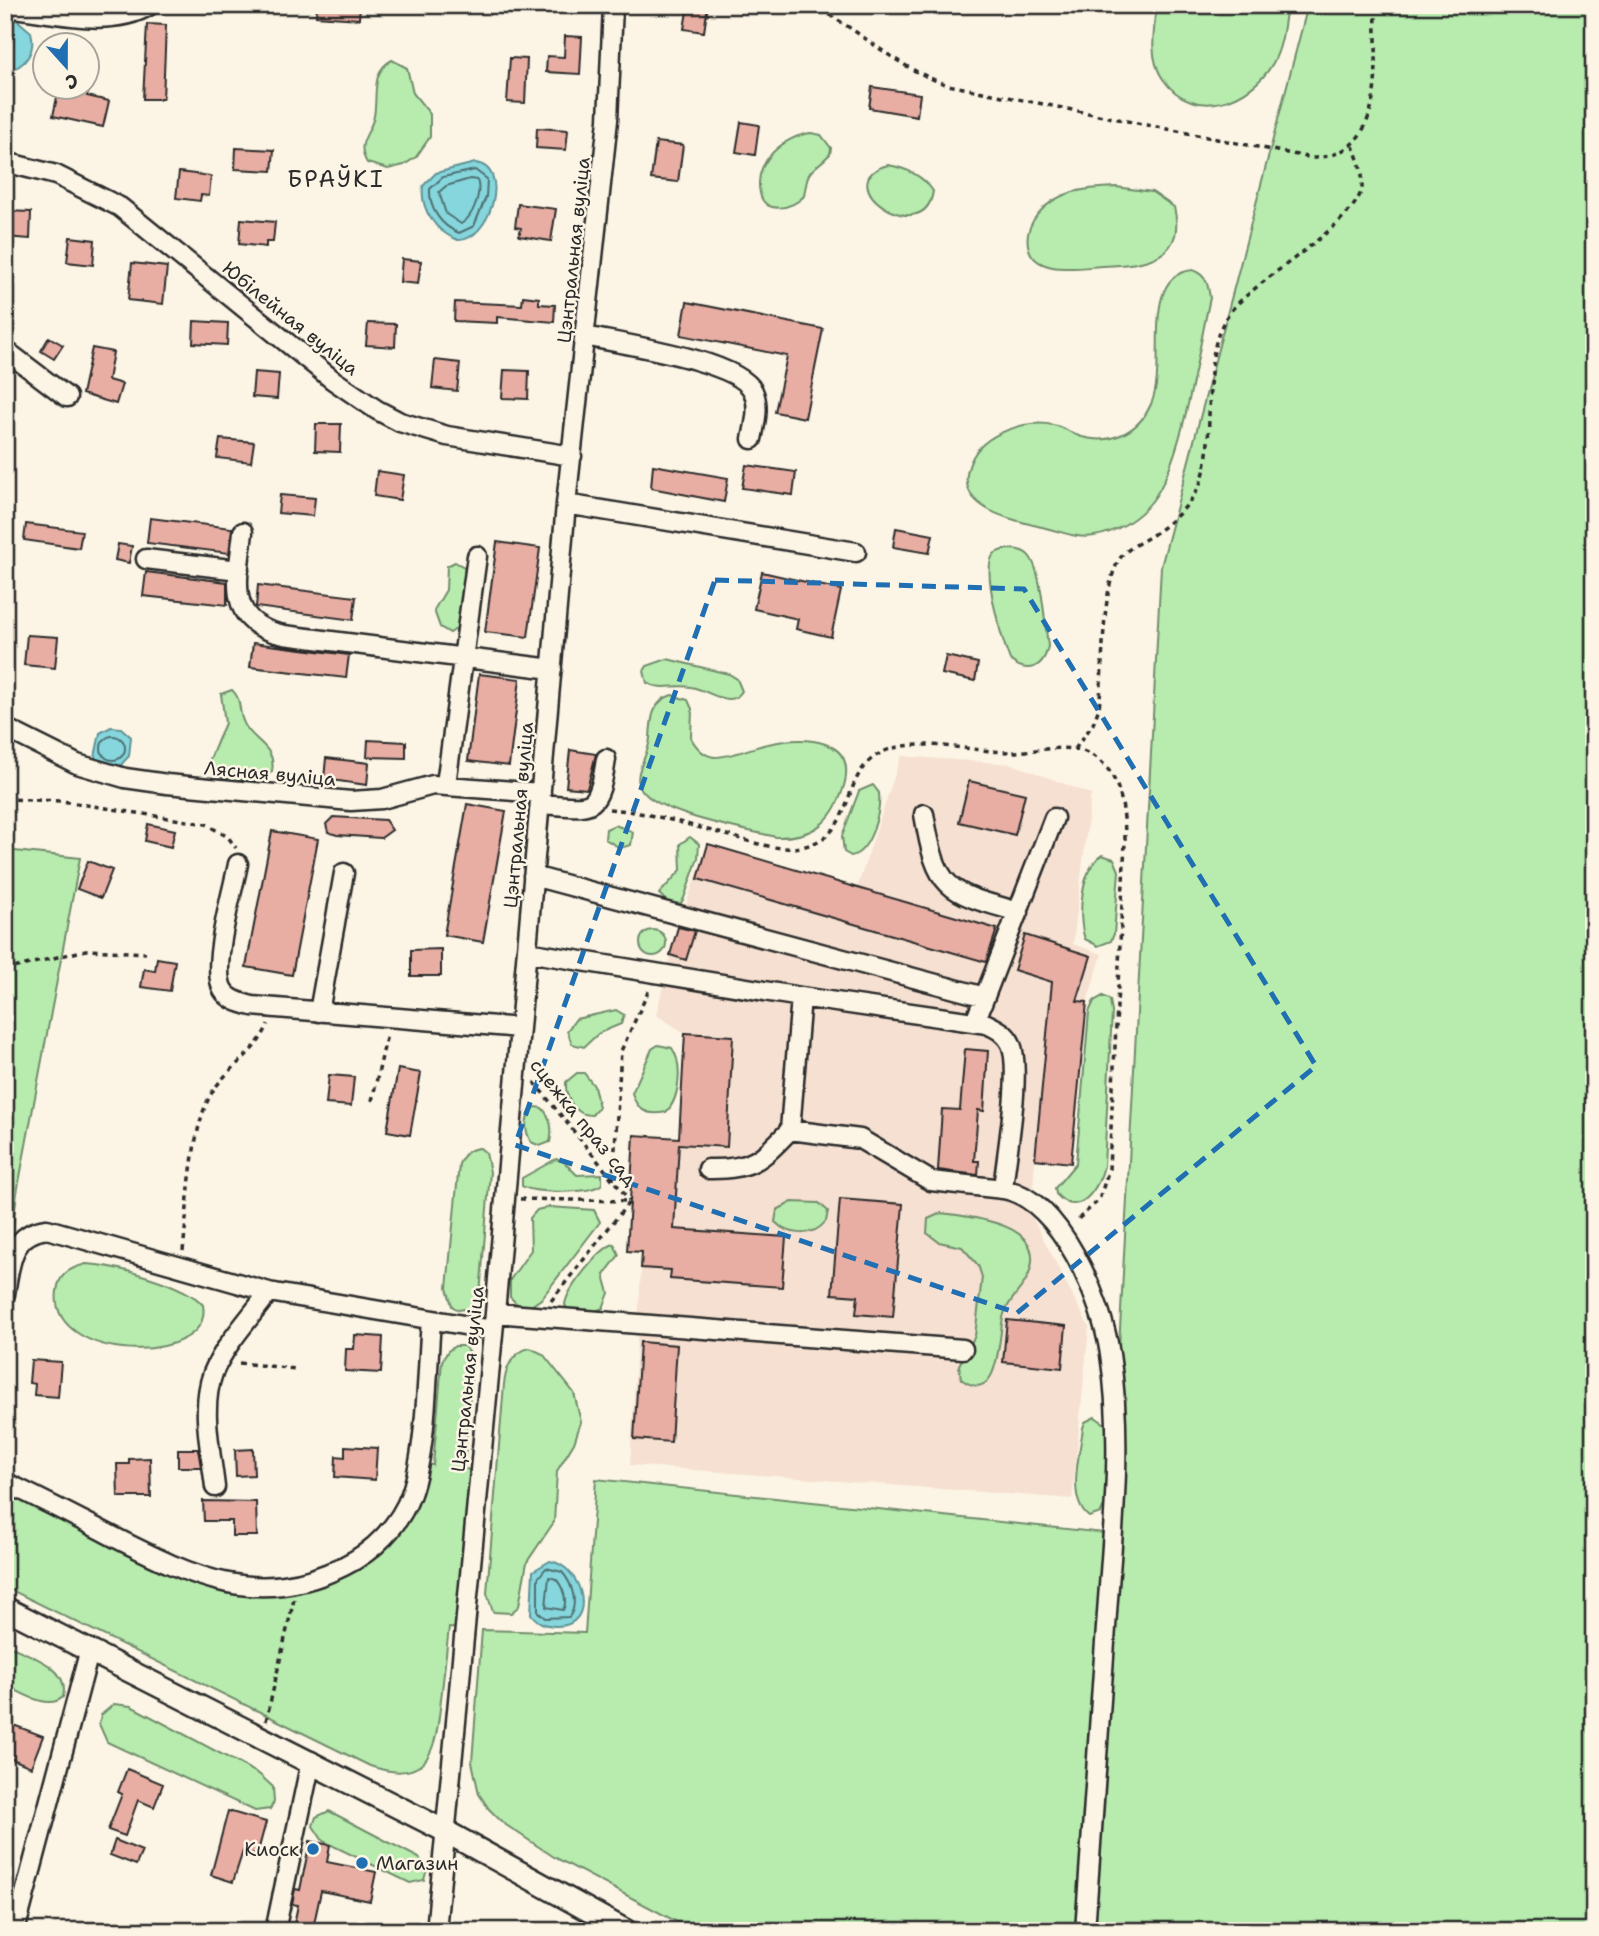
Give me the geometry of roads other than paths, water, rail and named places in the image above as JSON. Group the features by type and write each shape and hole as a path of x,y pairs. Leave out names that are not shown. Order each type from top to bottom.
{"main road":[{"path":"5,1608 311,1761 626,1931"}],"street":[{"path":"5,7 109,16 128,14 150,5"},
{"name":"Цэнтральная вуліца","path":"436,1931 443,1830 494,1322 566,504 608,120 613,5"},
{"name":"Юбілейная вуліца","path":"5,162 56,175 120,208 333,380 377,411 400,422 447,436 572,456"},
{"path":"585,336 715,365 739,375 754,393 756,403 752,439"},
{"path":"5,350 68,397"},
{"path":"566,504 856,552"},
{"path":"243,532 238,594 241,607 256,627 269,632 552,669"},
{"path":"446,784 477,556"},
{"path":"146,559 239,570"},
{"name":"Лясная вуліца","path":"5,728 77,764 125,778 167,785 351,801 382,799 423,786 446,784 582,806 593,803 601,791 606,759"},
{"path":"924,814 933,859 946,884 968,898 1019,912"},
{"path":"975,1022 1054,818"},
{"path":"239,864 219,978 231,998 241,1003 270,1008 520,1028"},
{"path":"318,1012 344,873"},
{"path":"533,876 985,997"},
{"path":"527,952 801,998 975,1022 998,1029 1006,1036 1014,1058 1003,1189"},
{"path":"708,1169 732,1169 756,1162 790,1130 801,998"},
{"path":"790,1130 860,1139 930,1181 1003,1189 1032,1200 1059,1230 1098,1309 1110,1353 1115,1422 1113,1534 1085,1931"},
{"path":"5,1294 13,1251 26,1234 36,1230 57,1230 269,1292 431,1321 494,1322 539,1317 963,1349"},
{"path":"215,1487 207,1402 219,1360 269,1292"},
{"path":"5,1482 196,1576 260,1588 298,1583 335,1571 366,1552 391,1528 410,1498 419,1463 431,1321"},
{"path":"15,1931 90,1649"},
{"path":"275,1931 311,1761"}],"water":[{"path":"17,20 31,32 32,46 24,62 5,71 5,25"},
{"path":"475,163 486,168 493,177 492,204 479,229 469,237 458,240 443,232 431,219 424,203 423,186 436,173"},
{"path":"111,727 121,728 131,737 129,756 119,767 97,762 95,757 100,733"},
{"path":"550,1561 561,1565 578,1584 581,1608 577,1617 569,1624 544,1624 531,1614 533,1571"}],"place":[{"name":"Киоск","path":"313,1849"},
{"name":"Магазин","path":"362,1863"}],"district":[{"name":"БРАЎКІ","path":"336,179"}]}
